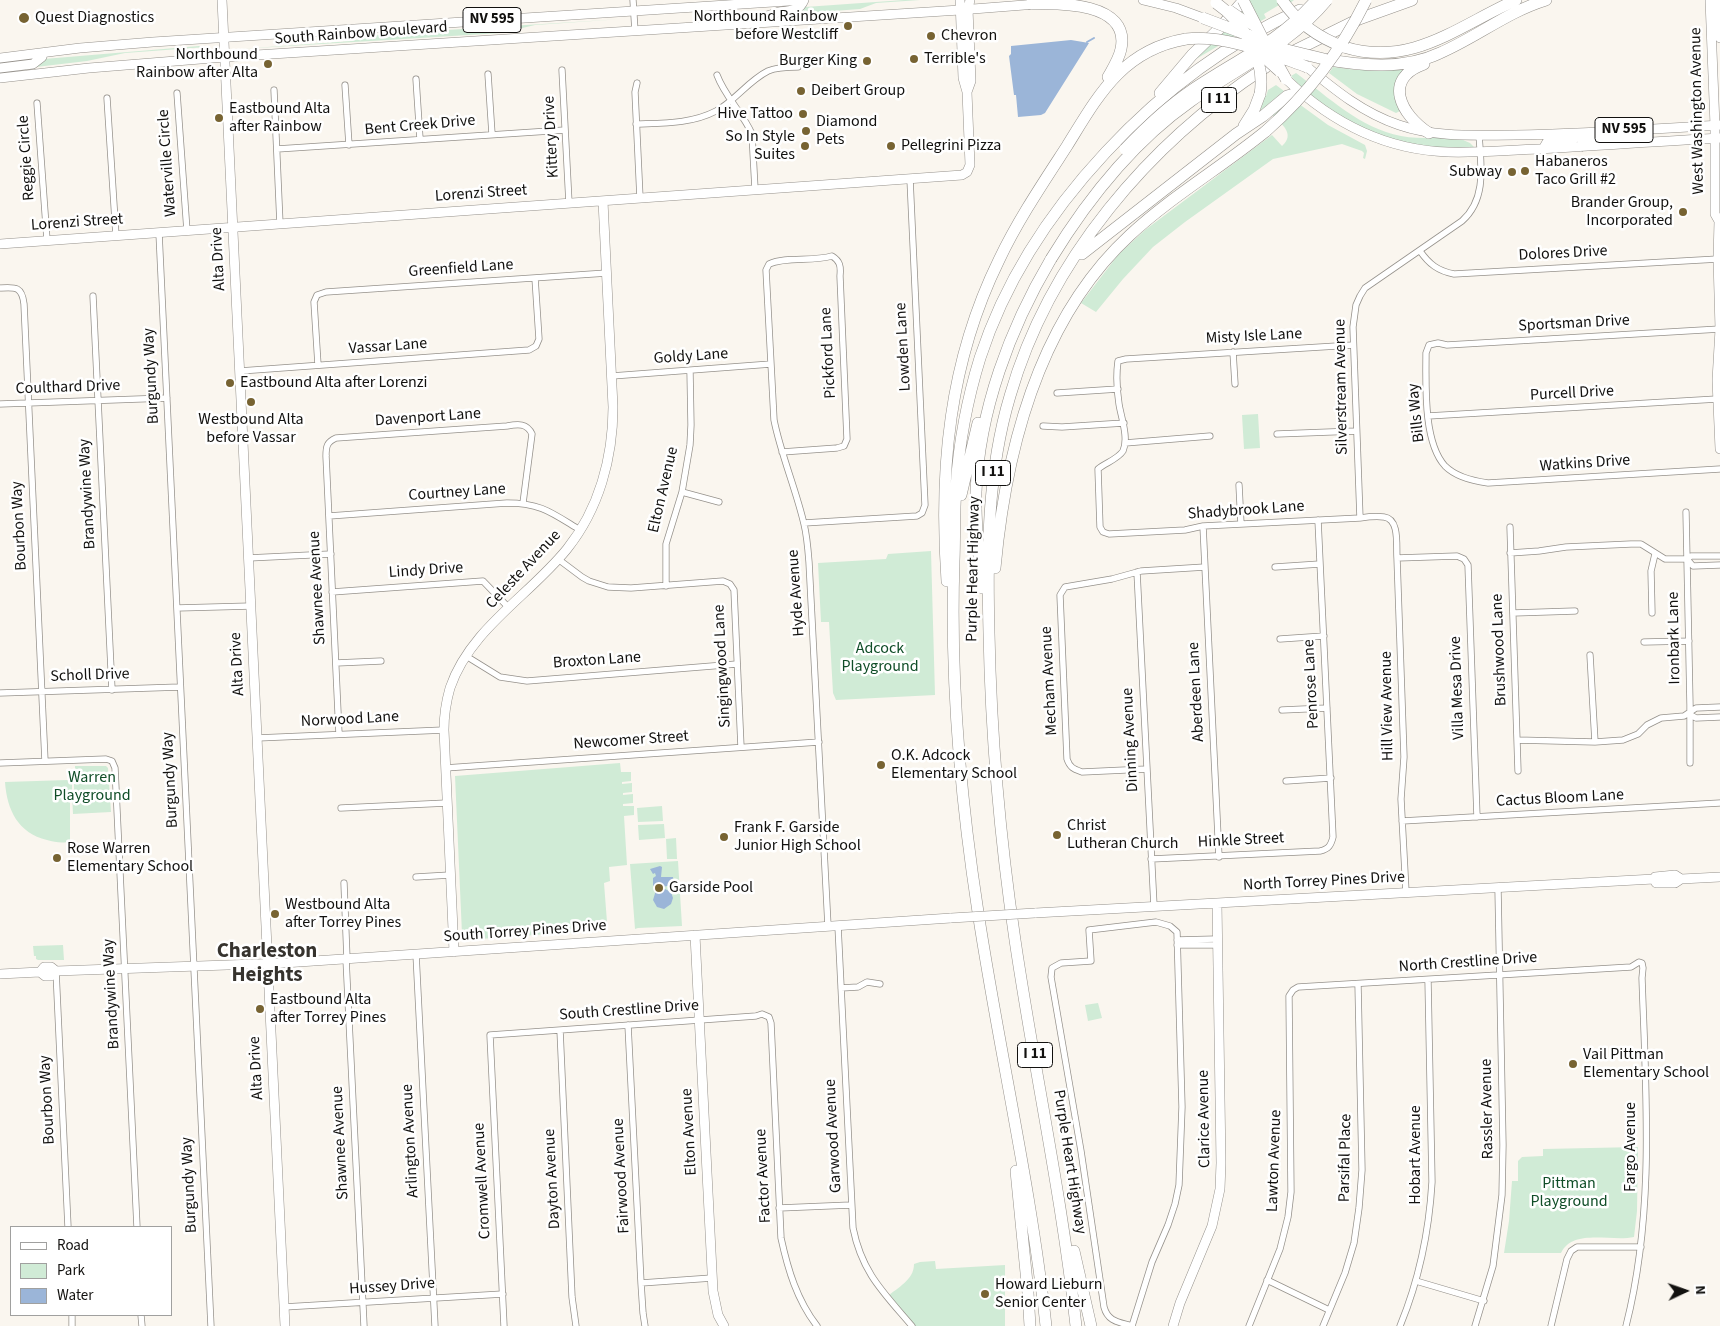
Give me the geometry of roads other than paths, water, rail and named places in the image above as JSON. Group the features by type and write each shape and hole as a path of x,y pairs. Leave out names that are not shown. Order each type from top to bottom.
{"highway":[{"path":"1136,121 1192,55 1221,27 1244,0 1257,29 1286,79"},
{"path":"1282,0 1293,14 1310,29 1325,38 1344,47 1375,53 1393,53 1414,49 1516,0"},
{"path":"990,660 976,514 976,483 980,450 988,410 1005,357 1028,301 1049,257 1068,219 1090,189 1154,120 1193,90 1271,41 1316,0"},
{"path":"954,557 962,492 987,388 1016,313 1049,257 1095,196 1127,158 1154,131 1194,98 1286,40 1312,17 1326,0"},
{"name":"Purple Heart Highway","path":"1046,1326 1033,1231 979,916 970,856 958,743 952,648 956,488 962,431 975,376 993,324 1015,277 1052,219 1093,166 1136,121 1182,82 1232,46 1276,21 1326,0"},
{"path":"989,620 1002,512 1020,426 1042,365 1069,310 1101,265 1132,233 1266,131 1294,104 1320,74 1345,38 1366,0"},
{"name":"Purple Heart Highway","path":"1076,1326 1054,1166 1005,869 995,763 989,620 990,500 1004,418 1016,376 1034,332 1058,285 1104,217 1143,170 1182,131 1220,99 1262,70 1304,45 1359,19 1412,0"},
{"path":"1203,18 1283,49 1324,59 1366,65 1405,63 1437,55 1514,12 1546,0"},
{"path":"1213,2 1233,17 1252,48 1260,70 1260,94 1251,116 1236,134"},
{"path":"952,648 946,577 943,504 949,426 964,350 987,285 1011,236 1098,96 1122,48 1121,34 1116,24 1108,16 1094,9 1063,4 1031,4"},
{"path":"1098,96 1114,77 1134,60 1156,48 1186,39 1209,38 1252,48 1307,67"},
{"path":"1429,133 1417,124 1403,107 1399,94 1402,82 1411,70 1442,57 1466,39"},
{"path":"1072,262 1287,96 1296,94 1304,96"},
{"path":"1007,1082 1030,1326"},
{"path":"1054,1166 1091,1326"}],"main road":[{"name":"Alta Drive","path":"222,0 285,1326"},
{"name":"South Rainbow Boulevard","path":"0,58 153,42 804,0"},
{"path":"745,23 780,12 794,11 802,5 804,0"},
{"path":"960,0 966,7"},
{"name":"NV 595","path":"966,7 1075,0"},
{"name":"NV 595","path":"1143,0 1176,8 1203,18 1252,48 1304,96 1324,111 1349,126 1390,143 1431,151 1480,152 1717,138"},
{"name":"West Washington Avenue","path":"1710,0 1718,126 1715,214 1719,220 1720,331 1717,399 1720,449"},
{"name":"West Washington Avenue","path":"1717,0 1720,38"},
{"name":"NV 595","path":"1213,2 1243,19 1343,96 1363,109 1394,124 1429,133 1454,136 1580,133 1718,126"},
{"name":"South Rainbow Boulevard","path":"0,78 89,68 225,57 635,31 966,7"},
{"name":"Lorenzi Street","path":"0,244 964,175 970,165 967,92 971,81 966,7"},
{"path":"0,68 33,64 42,58 43,53"},
{"path":"1581,147 1582,142 1585,140 1608,138 1620,131"},
{"path":"1543,149 1547,142 1573,140 1580,133"},
{"name":"Celeste Avenue","path":"454,952 444,714 450,688 466,656 483,634 558,559 580,530 596,499 609,458 613,425 612,376 603,201"},
{"name":"North Torrey Pines Drive","path":"996,915 1654,880 1655,877 1675,875 1681,879 1720,877"},
{"name":"Clarice Avenue","path":"1173,1326 1180,1303 1212,1226 1220,1189 1217,903"},
{"name":"South Torrey Pines Drive","path":"0,974 40,972 45,976 51,976 56,971 268,964 996,915"},
{"name":"Elton Avenue","path":"695,935 712,1278 715,1307 724,1326"}],"street":[{"path":"633,0 635,31"},
{"path":"636,124 698,119 717,110 759,76 780,68 798,67"},
{"name":"Kittery Drive","path":"562,70 569,203"},
{"path":"488,74 492,134"},
{"path":"716,75 752,134 755,189"},
{"path":"416,79 420,139"},
{"path":"637,83 635,92 640,198"},
{"path":"345,85 349,145"},
{"path":"274,90 280,224"},
{"name":"Waterville Circle","path":"177,93 187,231"},
{"path":"107,98 116,236"},
{"name":"Reggie Circle","path":"37,103 47,240"},
{"name":"Bent Creek Drive","path":"277,149 565,130"},
{"name":"Silverstream Avenue","path":"1360,518 1353,316 1360,296 1373,282 1420,251 1471,212 1480,188 1479,135"},
{"name":"Lowden Lane","path":"804,522 917,516 922,513 925,505 910,179"},
{"name":"Burgundy Way","path":"159,233 211,1326"},
{"name":"Dolores Drive","path":"1420,251 1426,260 1436,268 1454,274 1718,259"},
{"name":"Pickford Lane","path":"769,264 776,261 822,259 832,256 838,260 841,267 847,439 844,446 782,452"},
{"name":"Hyde Avenue","path":"769,264 766,270 773,414 782,452 804,522 809,562 828,926"},
{"name":"Greenfield Lane","path":"318,365 314,302 317,295 326,292 607,273"},
{"name":"Vassar Lane","path":"240,371 529,350 536,346 538,338 535,278"},
{"name":"Bourbon Way","path":"0,288 19,290 24,304 46,761"},
{"name":"Brandywine Way","path":"93,296 112,690"},
{"name":"Sportsman Drive","path":"1430,345 1720,331"},
{"name":"Misty Isle Lane","path":"1118,389 1118,362 1126,358 1353,345"},
{"name":"Bills Way","path":"1430,345 1426,352 1429,432 1435,450 1445,466 1454,472"},
{"path":"1233,352 1234,384"},
{"name":"Goldy Lane","path":"612,376 771,364"},
{"name":"Elton Avenue","path":"666,586 666,544 682,492 690,445 692,425 690,370"},
{"path":"1057,393 1118,389 1124,423 1125,443 1210,436"},
{"name":"Coulthard Drive","path":"0,404 167,398"},
{"name":"Purcell Drive","path":"1428,416 1717,399"},
{"path":"1043,426 1062,427 1124,423"},
{"name":"Davenport Lane","path":"329,441 336,438 518,424 529,428 532,438 529,444 523,503"},
{"path":"1277,434 1356,431"},
{"name":"Shawnee Avenue","path":"329,441 326,446 339,734"},
{"name":"Shadybrook Lane","path":"1125,443 1123,450 1117,456 1098,469 1100,527 1103,532 1109,534 1184,530 1203,526 1318,520 1385,517 1391,520"},
{"name":"Watkins Drive","path":"1454,472 1470,480 1488,483 1720,469"},
{"path":"1239,485 1241,524"},
{"path":"682,492 719,502"},
{"name":"Courtney Lane","path":"329,516 523,503 542,508 580,530"},
{"name":"Ironbark Lane","path":"1686,512 1690,763"},
{"name":"Penrose Lane","path":"1318,520 1334,837 1330,846"},
{"name":"Hill View Avenue","path":"1391,520 1395,526 1397,558 1404,758 1401,799 1406,892"},
{"name":"Aberdeen Lane","path":"1203,526 1219,856"},
{"name":"Brushwood Lane","path":"1510,527 1518,771"},
{"path":"1510,553 1566,547 1641,544 1665,559 1687,559 1692,556 1720,556"},
{"path":"248,558 331,554"},
{"path":"1652,613 1651,571 1655,554"},
{"name":"Villa Mesa Drive","path":"1397,558 1457,556 1464,559 1468,565 1476,817"},
{"path":"558,559 589,581 608,587 666,586"},
{"path":"1687,559 1693,566 1720,565"},
{"path":"1275,567 1320,564"},
{"path":"1137,572 1205,567"},
{"name":"Mecham Avenue","path":"1137,572 1112,580 1065,587 1060,595 1068,759 1073,769 1082,772 1147,769"},
{"name":"Dinning Avenue","path":"1137,572 1154,906"},
{"name":"Lindy Drive","path":"332,592 483,581 509,608"},
{"name":"Singingwood Lane","path":"666,586 723,581 730,584 734,590 740,747"},
{"path":"177,608 250,606"},
{"path":"1513,613 1575,611"},
{"path":"1280,639 1324,636"},
{"path":"1644,642 1689,641"},
{"path":"1590,655 1595,742"},
{"name":"Broxton Lane","path":"466,656 500,677 527,680 737,664"},
{"path":"336,663 381,661"},
{"name":"Scholl Drive","path":"0,693 180,688"},
{"path":"1517,740 1595,742 1623,740 1638,734 1650,722 1661,718 1684,716 1696,708 1720,707"},
{"path":"1282,710 1327,708"},
{"path":"1689,714 1696,718 1720,717"},
{"name":"Norwood Lane","path":"257,738 444,730"},
{"name":"Newcomer Street","path":"445,768 819,742"},
{"name":"Brandywine Way","path":"46,761 106,759 112,761 115,768 137,1226"},
{"path":"0,763 46,761"},
{"path":"1286,781 1331,778"},
{"path":"341,808 447,803"},
{"name":"Cactus Bloom Lane","path":"1402,821 1720,803"},
{"name":"Hinkle Street","path":"1151,859 1320,851 1330,846"},
{"path":"416,877 450,875"},
{"name":"Shawnee Avenue","path":"344,883 364,1326"},
{"name":"Rassler Avenue","path":"1475,1326 1493,1266 1502,1195 1503,1154 1498,889"},
{"path":"1156,922 1170,926 1177,932 1182,1106 1179,1185 1168,1225 1152,1262 1131,1326 1112,1321 1106,1314 1104,1307 1081,1151 1051,977 1052,968 1061,963 1091,961 1089,930 1156,922"},
{"name":"Garwood Avenue","path":"838,926 851,1205 855,1241 867,1271 878,1288 912,1326"},
{"path":"1177,943 1217,942"},
{"name":"Arlington Avenue","path":"416,954 435,1326"},
{"name":"North Crestline Drive","path":"1293,990 1298,987 1632,967 1640,962 1643,966"},
{"name":"Fargo Avenue","path":"1626,1326 1632,1303 1641,1247 1647,1177 1643,966"},
{"name":"Bourbon Way","path":"56,971 68,1226"},
{"name":"Hobart Avenue","path":"1400,1326 1416,1281 1426,1240 1432,1182 1428,980"},
{"path":"841,988 858,987 867,982 880,984"},
{"name":"Parsifal Place","path":"1323,1326 1354,1243 1359,1208 1362,1170 1358,984"},
{"name":"Lawton Avenue","path":"1249,1326 1280,1249 1288,1217 1291,1192 1290,996 1293,990"},
{"name":"South Crestline Drive","path":"490,1035 756,1016 762,1014 768,1017"},
{"name":"Factor Avenue","path":"768,1017 771,1031 782,1238 788,1266 797,1292 817,1326"},
{"name":"Fairwood Avenue","path":"628,1025 641,1284 645,1326"},
{"name":"Dayton Avenue","path":"560,1030 572,1297 576,1326"},
{"name":"Cromwell Avenue","path":"490,1035 504,1326"},
{"path":"780,1208 851,1205"},
{"path":"1551,1326 1567,1259 1571,1251 1578,1247 1641,1247"},
{"path":"641,1284 712,1278"},
{"path":"1267,1280 1329,1310"},
{"path":"1416,1281 1484,1301"},
{"name":"Hussey Drive","path":"284,1307 362,1304 503,1294"}],"water":[{"path":"1071,40 1089,43 1045,113 1018,117 1009,56 1011,54 1011,46"},
{"name":"Garside Pool","path":"662,867 661,877 673,877 674,885 661,887 671,892 673,898 671,904 664,909 657,907 653,900 657,887 653,886 653,878 656,876 650,869"}],"waterway":[{"path":"1087,42 1094,38"}],"place":[{"name":"Quest Diagnostics","path":"24,18"},
{"name":"Northbound Rainbow before Westcliff","path":"848,26"},
{"name":"Chevron","path":"931,36"},
{"name":"Terrible's","path":"914,59"},
{"name":"Burger King","path":"867,61"},
{"name":"Northbound Rainbow after Alta","path":"268,64"},
{"name":"Deibert Group","path":"801,91"},
{"name":"Hive Tattoo","path":"803,114"},
{"name":"Eastbound Alta after Rainbow","path":"219,118"},
{"name":"Diamond Pets","path":"806,131"},
{"name":"So In Style Suites","path":"805,146"},
{"name":"Pellegrini Pizza","path":"891,146"},
{"name":"Habaneros Taco Grill #2","path":"1525,171"},
{"name":"Subway","path":"1512,172"},
{"name":"Brander Group, Incorporated","path":"1683,212"},
{"name":"Eastbound Alta after Lorenzi","path":"230,383"},
{"name":"Westbound Alta before Vassar","path":"251,402"},
{"name":"O.K. Adcock Elementary School","path":"881,765"},
{"name":"Christ Lutheran Church","path":"1057,835"},
{"name":"Frank F. Garside Junior High School","path":"724,837"},
{"name":"Rose Warren Elementary School","path":"57,858"},
{"name":"Garside Pool","path":"659,888"},
{"name":"Westbound Alta after Torrey Pines","path":"275,914"},
{"name":"Eastbound Alta after Torrey Pines","path":"260,1009"},
{"name":"Vail Pittman Elementary School","path":"1573,1064"},
{"name":"Howard Lieburn Senior Center","path":"985,1294"}],"district":[{"name":"Charleston Heights","path":"267,964"}],"park label":[{"name":"Adcock Playground","path":"880,658"},
{"name":"Warren Playground","path":"92,787"},
{"name":"Pittman Playground","path":"1569,1193"}]}
